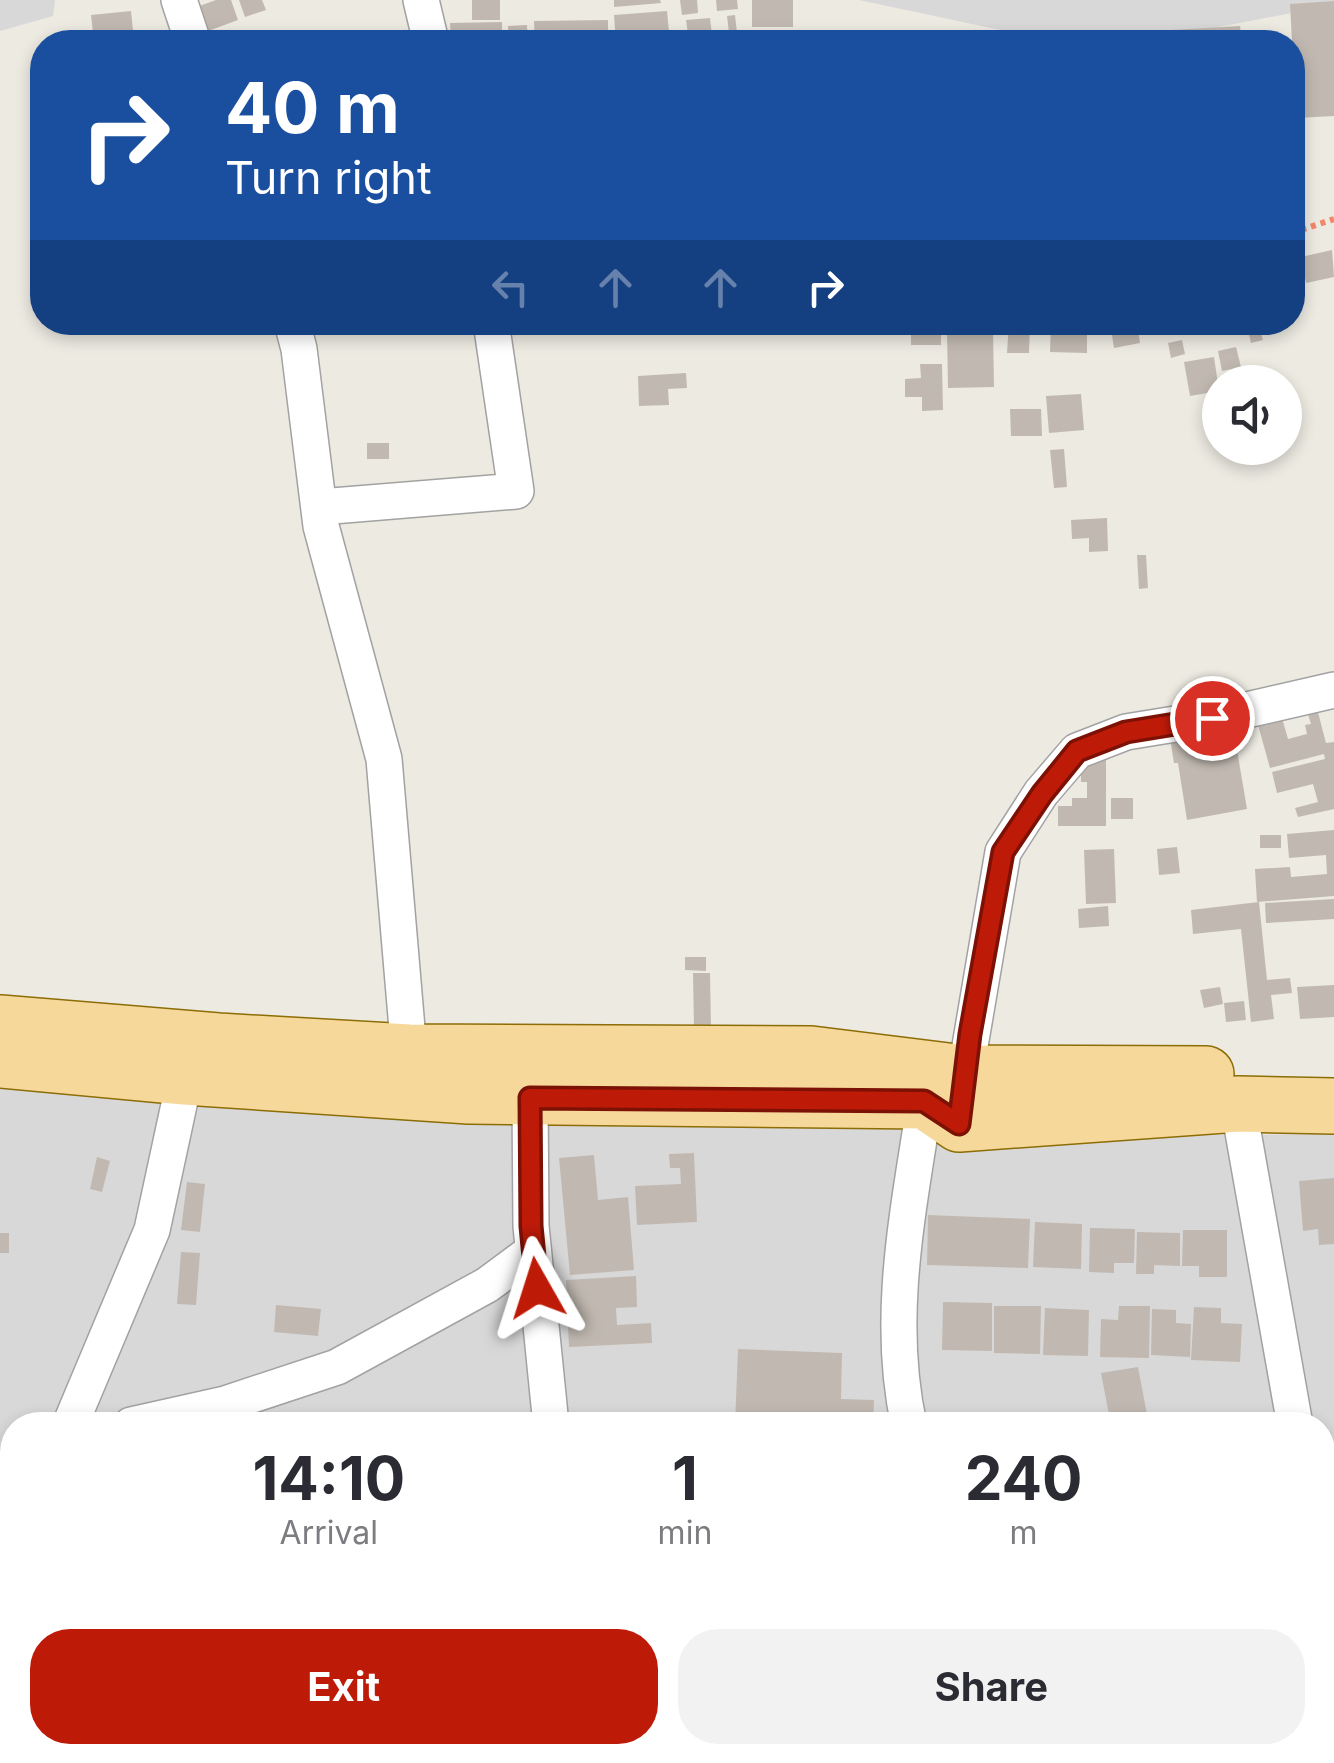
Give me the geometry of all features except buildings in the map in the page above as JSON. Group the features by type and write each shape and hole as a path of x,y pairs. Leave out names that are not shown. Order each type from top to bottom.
{"main road":[{"path":"0,1023 218,1042 409,1052 811,1054 949,1099 1334,1074"},
{"path":"0,1060 185,1077 530,1098 949,1099 1334,1106"}],"street":[{"path":"179,0 188,30"},
{"path":"421,0 428,30"},
{"path":"296,335 321,526 384,759 409,1052"},
{"path":"320,506 516,491 493,335"},
{"path":"907,1412 899,1339 898,1275 949,1099 1003,852 1077,751 1126,732 1212,718 1334,690"},
{"path":"75,1412 152,1230 185,1077"},
{"path":"530,1098 534,1250 550,1412"},
{"path":"1238,1104 1292,1412"},
{"path":"190,1412 337,1367 487,1285 534,1250"}],"path":[{"path":"1305,229 1334,220"}],"shaded area":[{"path":"0,0 55,0 53,16 0,31"},
{"path":"859,0 1334,0 1334,5 1203,30 1000,30"},
{"path":"0,1002 777,1102 1215,1135 1334,1134 1334,1412 0,1412"}],"route":[{"path":"537,1288 531,1226 530,1098 924,1101 959,1124 970,1034 1003,852 1077,751 1126,732 1212,718"}]}
